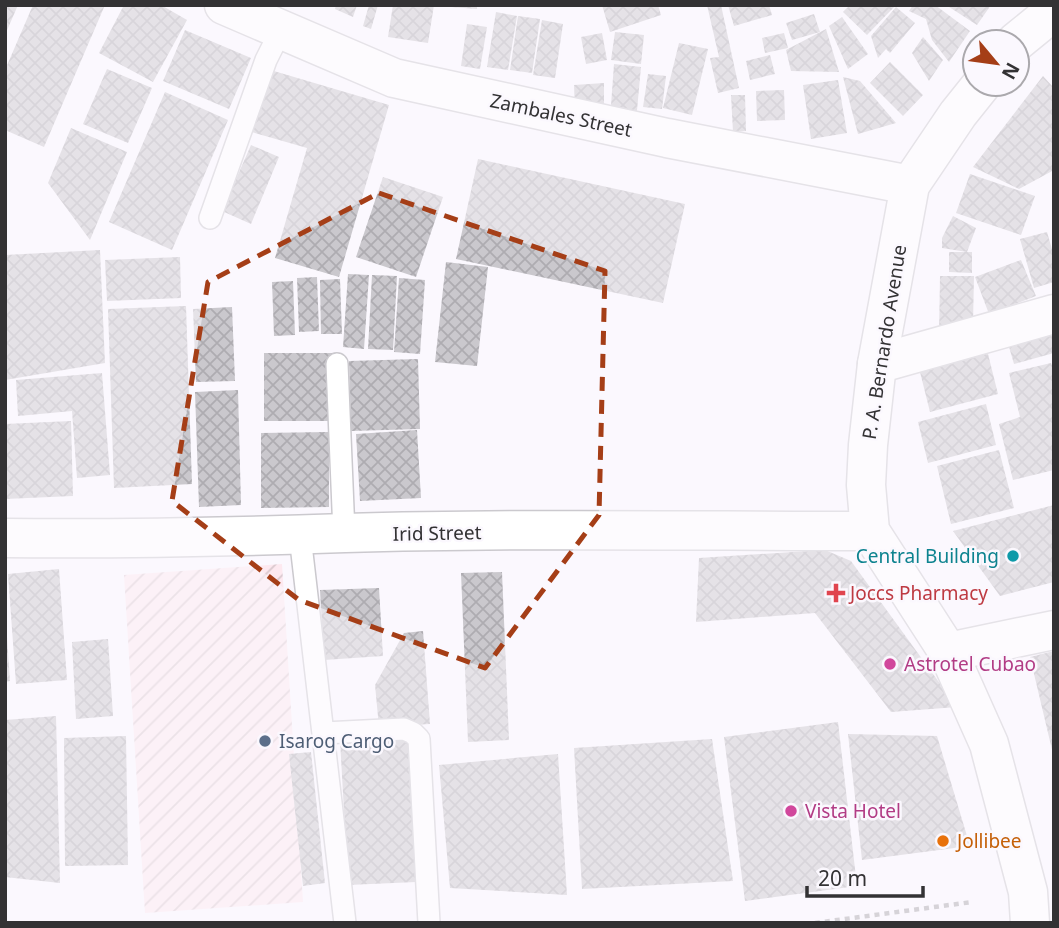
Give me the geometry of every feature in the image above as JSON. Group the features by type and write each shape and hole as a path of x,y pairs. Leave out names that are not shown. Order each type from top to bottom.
{"street":[{"name":"Zambales Street","path":"224,5 394,78 667,138 910,185"},
{"path":"1031,30 1054,11"},
{"name":"P. A. Bernardo Avenue","path":"971,98 910,185 877,364 867,471 870,531 948,652 989,744 1028,892 1030,923"},
{"path":"877,364 1054,314"},
{"name":"Irid Street","path":"5,538 300,536 344,533 870,531"},
{"path":"948,652 1054,629"}],"lane":[{"path":"210,218 266,61 281,30"},
{"path":"337,364 344,533"},
{"path":"300,536 345,923"},
{"path":"324,733 404,729 419,739 429,923"}],"path":[{"path":"815,923 972,902"}],"highlighted area":[{"path":"379,193 605,271 599,515 485,668 299,600 172,501 208,282"}],"shaded area":[{"path":"282,564 303,902 145,913 124,575"}],"building":[{"path":"5,5 18,5 5,35"},
{"path":"33,5 105,5 44,147 5,130 5,70"},
{"path":"124,5 161,5 187,20 153,82 99,53"},
{"path":"336,5 357,5 353,17 335,9"},
{"path":"369,5 378,5 371,29 363,26"},
{"path":"393,5 434,5 428,43 388,37"},
{"path":"477,5 477,9 451,7"},
{"path":"602,5 658,5 661,15 610,32"},
{"path":"707,5 721,5 739,88 718,93 710,58 719,57"},
{"path":"728,5 769,5 772,15 734,26"},
{"path":"850,5 896,5 867,35 843,12"},
{"path":"913,5 935,5 966,28 961,28 961,44 949,62 932,40 926,19 909,11"},
{"path":"946,5 991,5 977,25"},
{"path":"896,7 915,23 890,53 886,49 878,58 871,36"},
{"path":"496,12 517,16 508,70 487,67"},
{"path":"814,14 820,32 792,40 786,23"},
{"path":"518,16 540,19 532,73 510,70"},
{"path":"842,17 868,54 848,69 829,26"},
{"path":"542,20 563,24 555,78 533,75"},
{"path":"467,24 487,27 480,69 461,66"},
{"path":"826,29 839,72 791,71 786,50"},
{"path":"185,30 251,58 229,109 163,81"},
{"path":"615,32 644,35 641,64 611,60"},
{"path":"602,33 607,60 586,64 581,37"},
{"path":"784,33 788,48 765,53 762,38"},
{"path":"923,37 943,60 929,81 912,53"},
{"path":"679,43 708,49 692,115 663,108"},
{"path":"770,55 775,74 750,80 746,61"},
{"path":"890,62 923,95 903,116 870,83"},
{"path":"614,64 641,67 636,121 610,119"},
{"path":"107,69 152,88 128,143 83,124"},
{"path":"267,69 389,105 339,277 275,258 307,148 248,131"},
{"path":"648,74 666,76 662,109 643,107"},
{"path":"1043,76 1054,88 1054,170 1019,189 973,167 1026,98 1031,98 1031,92"},
{"path":"843,77 860,81 896,123 858,134"},
{"path":"838,80 847,133 811,139 803,85"},
{"path":"604,83 604,111 575,112 574,85"},
{"path":"784,90 785,120 757,121 756,91"},
{"path":"165,92 228,120 172,250 109,222"},
{"path":"731,95 745,95 746,131 733,132"},
{"path":"71,128 127,152 90,240 48,183"},
{"path":"251,145 279,157 251,224 222,211"},
{"path":"478,159 685,204 663,303 456,259"},
{"path":"970,174 1035,196 1021,235 956,213"},
{"path":"383,177 443,197 416,277 356,257"},
{"path":"953,216 976,228 967,252 942,248 942,238"},
{"path":"1047,232 1054,256 1054,282 1034,288 1020,239"},
{"path":"100,250 105,363 5,380 5,255"},
{"path":"949,252 972,252 972,273 949,272"},
{"path":"180,257 181,298 107,301 105,260"},
{"path":"1021,260 1036,296 989,314 975,277"},
{"path":"446,262 488,267 477,366 435,362"},
{"path":"348,274 369,275 364,349 343,347"},
{"path":"372,275 397,276 393,350 368,349"},
{"path":"940,276 974,276 973,323 939,335"},
{"path":"317,277 319,331 299,332 297,278"},
{"path":"399,278 425,280 420,354 394,352"},
{"path":"340,279 342,334 321,334 320,280"},
{"path":"293,281 295,335 274,336 272,282"},
{"path":"186,306 192,484 114,488 108,309"},
{"path":"232,307 235,381 196,382 193,309"},
{"path":"1054,320 1054,353 1014,364 1005,333"},
{"path":"987,350 998,394 930,412 919,368"},
{"path":"264,353 336,353 336,421 264,421"},
{"path":"418,359 420,429 351,431 349,361"},
{"path":"1051,363 1054,370 1054,470 1013,480 999,424 1020,417 1009,373"},
{"path":"102,373 110,475 77,478 72,411 18,416 16,380"},
{"path":"238,390 241,505 199,507 195,392"},
{"path":"986,404 996,445 928,463 918,422"},
{"path":"71,421 73,496 5,499 5,424"},
{"path":"417,430 421,498 360,501 356,434"},
{"path":"329,432 329,507 261,508 261,433"},
{"path":"999,450 1014,508 951,524 937,466"},
{"name":"Central Building","path":"1054,505 1054,582 1000,596 953,531"},
{"name":"Astrotel Cubao","path":"825,550 851,561 957,707 891,712 815,613 696,622 699,558"},
{"path":"59,569 67,680 16,684 8,574"},
{"path":"502,572 509,740 468,742 461,573"},
{"path":"379,588 383,656 324,660 320,590"},
{"path":"423,631 430,724 379,727 375,685 404,633"},
{"path":"5,637 10,681 5,682"},
{"path":"108,639 113,716 76,719 72,642"},
{"path":"1054,651 1054,754 1053,754 1030,657"},
{"path":"56,716 60,883 5,877 5,720"},
{"name":"Vista Hotel","path":"838,722 857,886 745,901 724,737"},
{"path":"848,734 937,736 970,846 862,860"},
{"path":"408,735 416,882 348,885 340,739"},
{"path":"126,736 128,865 65,866 64,738"},
{"path":"712,739 733,881 582,889 574,748"},
{"path":"311,752 325,883 303,886 289,754"},
{"path":"558,754 567,895 450,888 439,765"}],"place":[{"name":"Central Building","path":"1013,556"},
{"name":"Joccs Pharmacy","path":"836,593"},
{"name":"Astrotel Cubao","path":"890,664"},
{"name":"Isarog Cargo","path":"265,741"},
{"name":"Vista Hotel","path":"791,811"},
{"name":"Jollibee","path":"943,841"}]}
